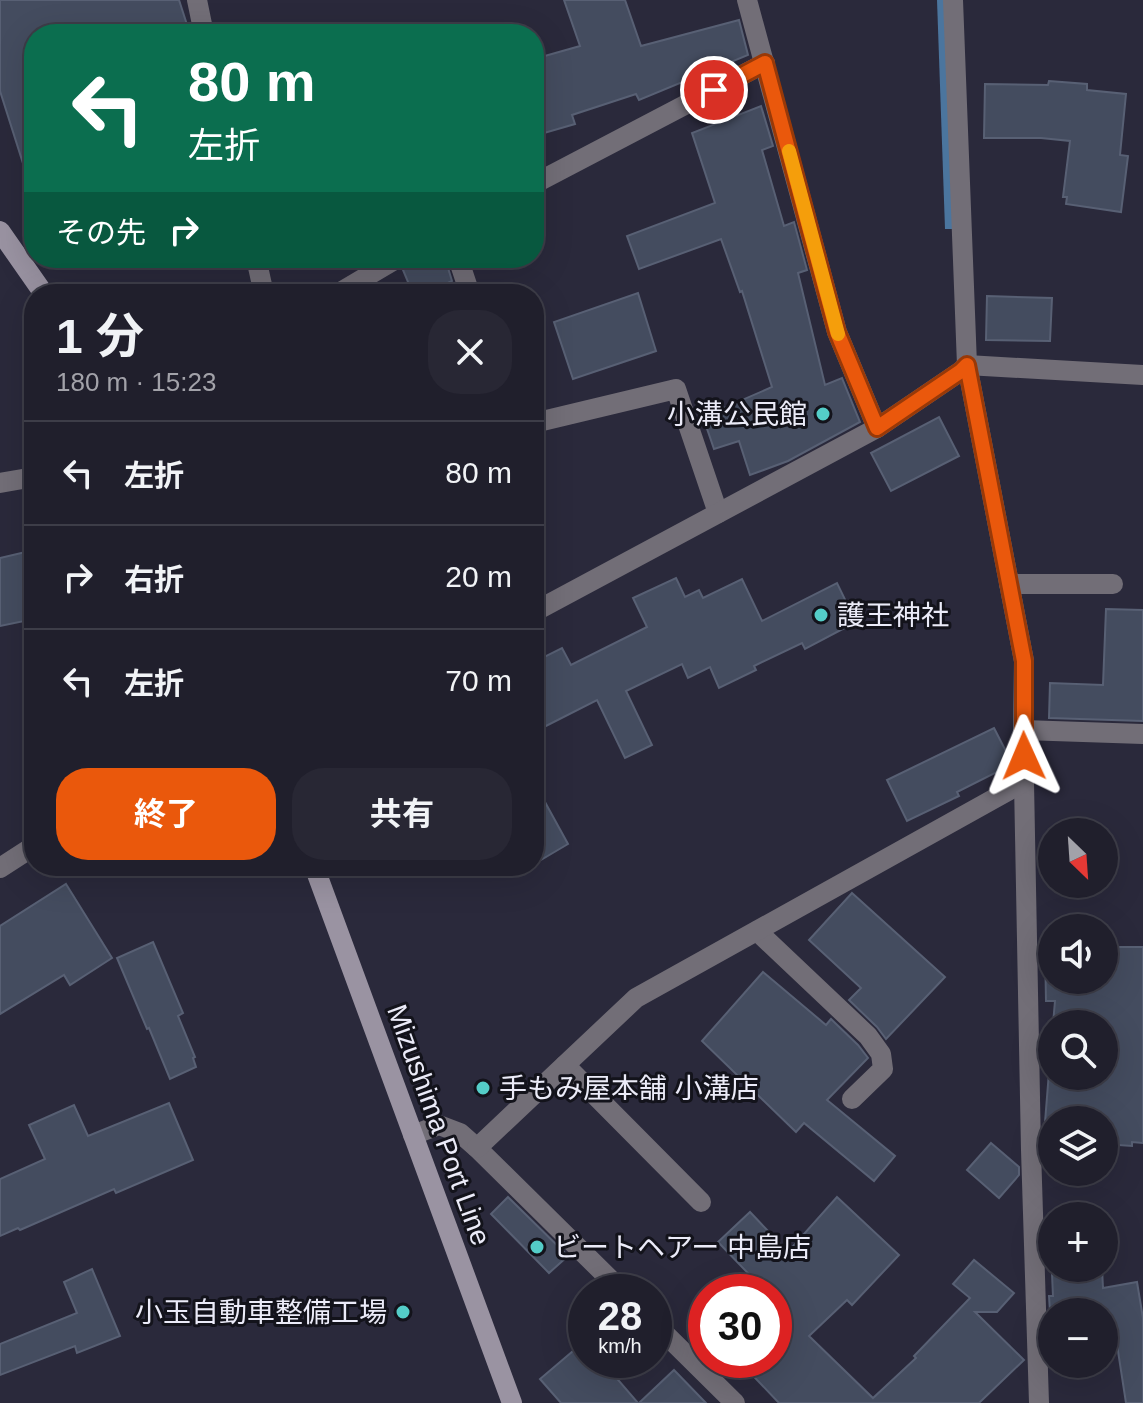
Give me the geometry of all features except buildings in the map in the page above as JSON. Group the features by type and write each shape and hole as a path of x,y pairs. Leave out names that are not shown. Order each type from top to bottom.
{"main road":[{"path":"0,231 24,265"},
{"name":"Mizushima Port Line","path":"318,876 512,1403"}],"street":[{"path":"197,0 202,24"},
{"path":"747,0 837,332 877,428"},
{"path":"953,0 967,365 1024,661 1031,1150 1039,1403"},
{"path":"544,179 765,63"},
{"path":"354,284 381,268"},
{"path":"544,607 877,428 967,365 1143,375"},
{"path":"544,421 676,389 718,513"},
{"path":"0,483 24,479"},
{"path":"1009,584 1113,584"},
{"path":"1023,730 1143,734"},
{"path":"477,1148 636,998 1024,782"},
{"path":"0,868 24,852"},
{"path":"757,931 868,1036 881,1054 883,1069 852,1099"},
{"path":"565,1065 701,1202"},
{"path":"413,1135 439,1125 460,1133 605,1274"},
{"path":"672,1341 735,1403"}],"water":[{"path":"937,0 946,0 955,229 945,229"}],"slow traffic":[{"path":"789,151 838,334"}],"place":[{"name":"小溝公民館","path":"823,414"},
{"name":"護王神社","path":"821,615"},
{"name":"手もみ屋本舗 小溝店","path":"483,1088"},
{"name":"ビートヘアー 中島店","path":"537,1247"},
{"name":"小玉自動車整備工場","path":"403,1312"}],"route":[{"path":"714,90 765,63 837,332 877,428 967,365 1024,661 1024,756"}]}
